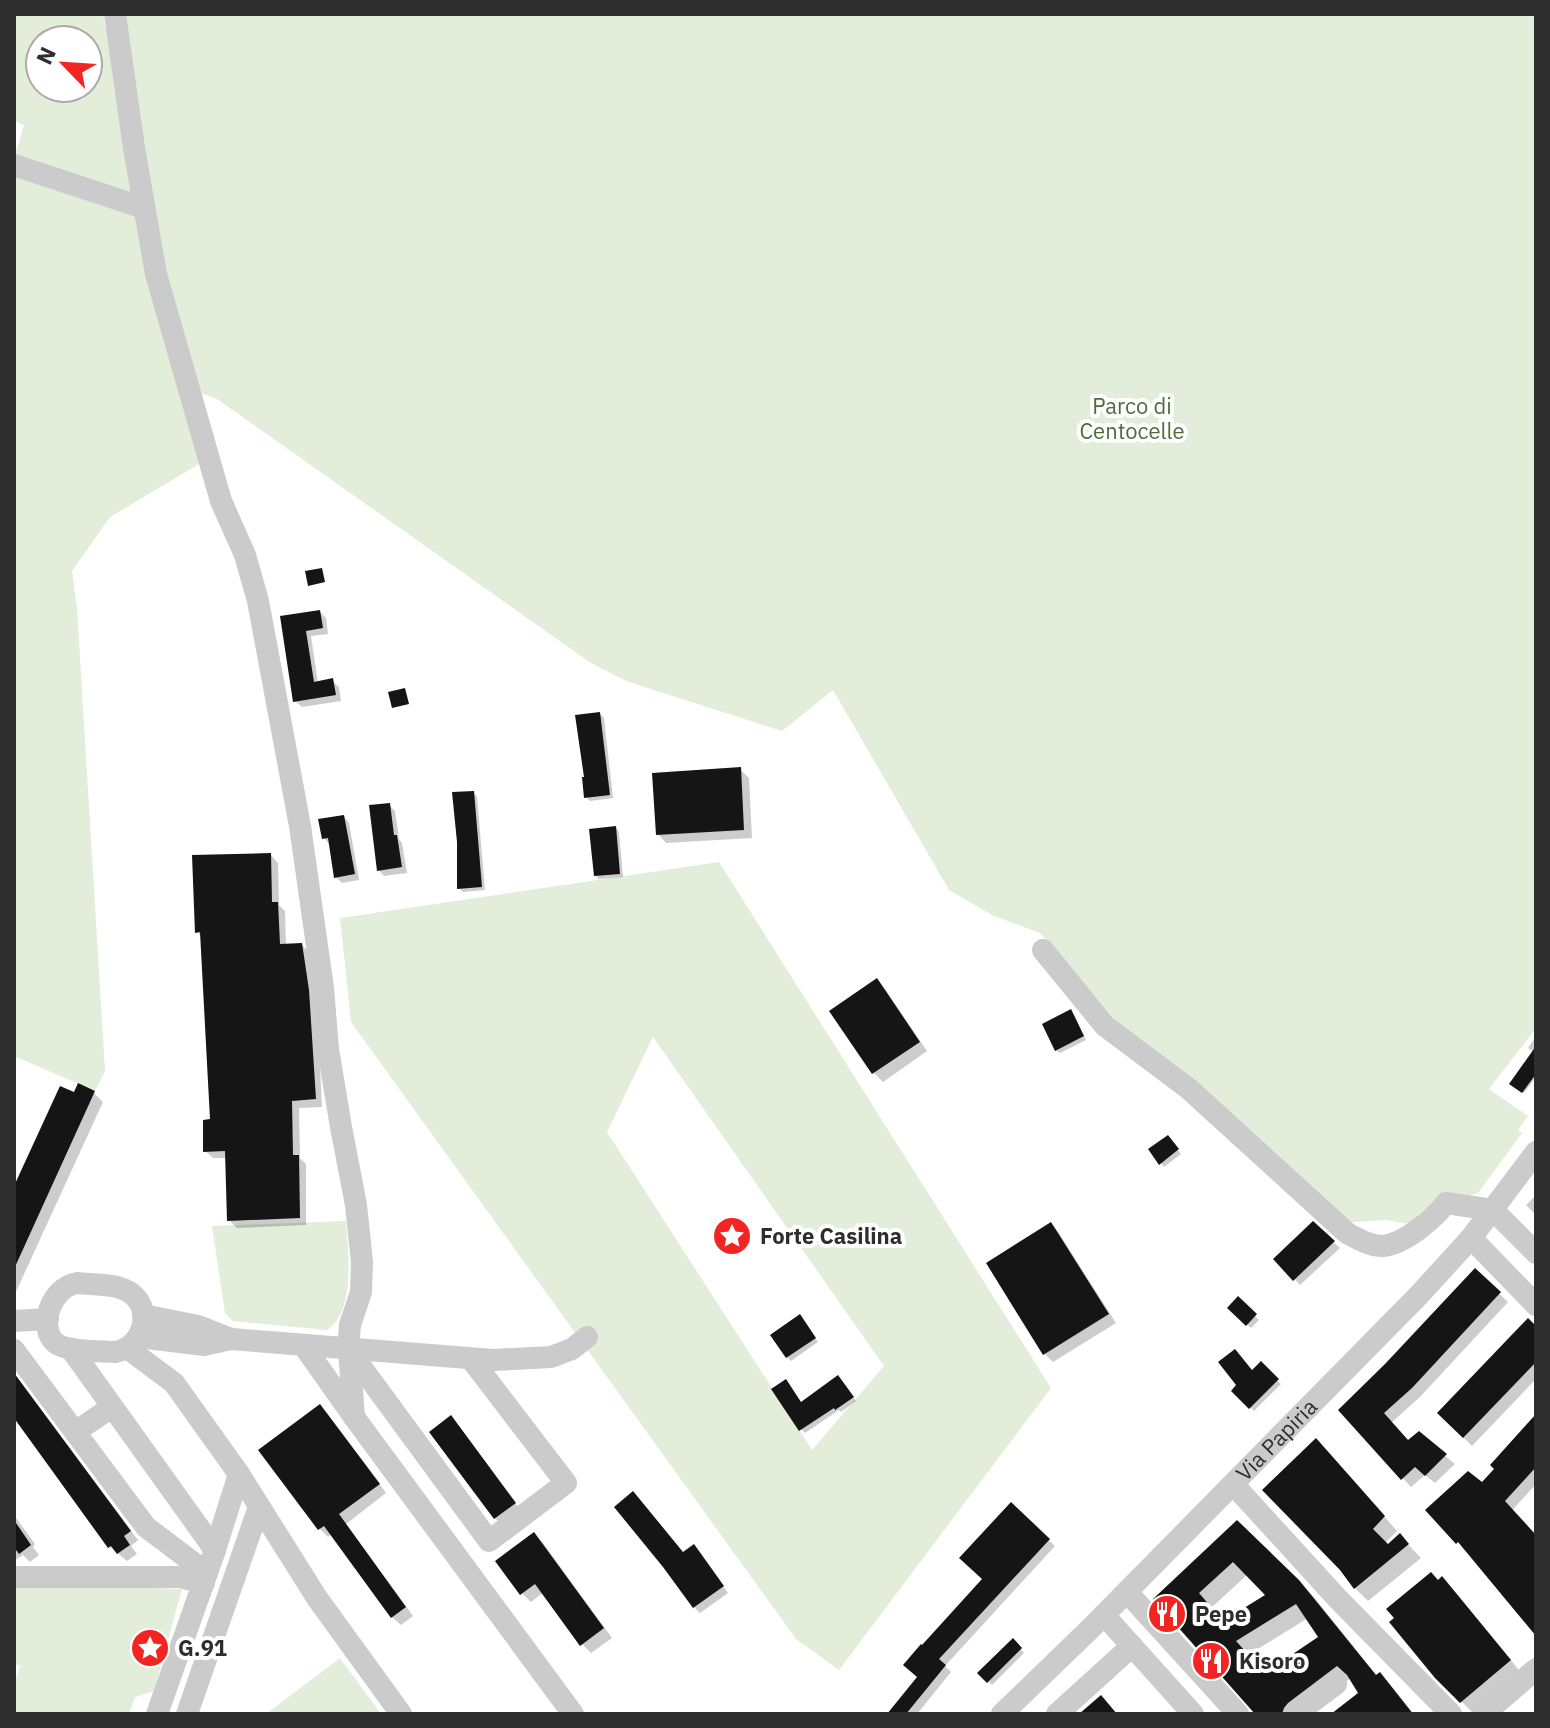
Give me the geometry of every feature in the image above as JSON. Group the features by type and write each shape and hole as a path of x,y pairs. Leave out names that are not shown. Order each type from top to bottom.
{"street":[{"path":"115,14 156,274 221,501 245,555 258,601 300,826 323,988 328,1049 356,1205 362,1262 361,1292 350,1325 348,1349 354,1417"},
{"path":"14,165 144,208"},
{"path":"1043,950 1105,1026 1189,1089 1347,1233 1381,1246 1394,1243 1435,1217 1446,1203 1493,1210 1536,1253"},
{"name":"Via Papiria","path":"1006,1713 1419,1295 1471,1238 1536,1152"},
{"path":"1471,1238 1536,1305"},
{"path":"401,1714 317,1598 239,1474 136,1333 139,1302 124,1289 77,1283 66,1285 52,1304 49,1329 58,1344 71,1349 115,1352 136,1333 198,1326 231,1339 493,1360 551,1357 572,1349 587,1337"},
{"path":"14,1321 48,1319"},
{"path":"136,1333 204,1345 231,1339"},
{"path":"172,1341 174,1383"},
{"path":"303,1345 573,1714"},
{"path":"71,1349 215,1550"},
{"path":"348,1349 489,1541 566,1483 471,1359"},
{"path":"14,1350 146,1527 205,1578"},
{"path":"75,1432 112,1407"},
{"path":"157,1714 239,1474"},
{"path":"1233,1484 1338,1599 1451,1714"},
{"path":"187,1714 259,1507"},
{"path":"14,1577 205,1578"},
{"path":"1127,1592 1238,1714"},
{"path":"1104,1615 1193,1714"},
{"path":"191,1617 217,1626"},
{"path":"1057,1714 1134,1647 1142,1627 1149,1624 1159,1626"},
{"path":"1484,1714 1536,1669"},
{"path":"1296,1714 1336,1684"}],"green space":[{"path":"14,14 103,14 135,192 128,195 14,159 24,125 14,121"},
{"name":"Parco di Centocelle","path":"118,14 1536,14 1536,1028 1489,1089 1528,1116 1518,1130 1522,1133 1478,1193 1446,1203 1410,1224 1386,1220 1351,1222 1121,1027 1040,933 992,915 949,890 833,690 782,731 626,681 591,663 217,399 196,391 156,245"},
{"path":"14,173 130,212 139,220 199,464 110,517 72,571 77,608 105,1071 95,1091 14,1056"},
{"path":"719,862 1051,1388 839,1670 796,1639 351,1022 340,918","holes":["653,1037 884,1366 812,1450 607,1132"]},
{"path":"346,1221 349,1263 346,1295 336,1321 327,1330 233,1321 225,1313 212,1226"},
{"path":"14,1583 182,1589 154,1691 135,1697 129,1714 14,1714 14,1686 20,1666 14,1663"},
{"path":"340,1658 381,1714 266,1714"}],"building":[{"path":"322,568 325,582 308,586 305,571"},
{"path":"320,610 323,628 306,631 314,682 333,678 336,695 293,702 280,616"},
{"path":"405,688 409,704 392,708 388,692"},
{"path":"600,712 610,795 584,798 575,715"},
{"path":"741,767 744,830 656,835 652,773"},
{"path":"474,791 482,887 457,889 457,842 452,792"},
{"path":"390,803 402,867 377,871 369,805"},
{"path":"344,815 355,874 334,878 328,838 322,839 318,819"},
{"path":"616,826 620,874 594,876 589,829"},
{"path":"271,853 272,902 278,902 280,944 302,943 309,990 316,1099 292,1101 293,1155 299,1155 300,1218 227,1221 225,1151 203,1152 203,1120 210,1119 200,932 195,933 192,855"},
{"path":"877,978 920,1042 872,1074 829,1011"},
{"path":"1071,1009 1084,1036 1055,1051 1042,1024"},
{"path":"1536,1046 1536,1074 1522,1093 1509,1084"},
{"path":"78,1083 95,1091 14,1269 14,1186 60,1086 74,1092"},
{"path":"1168,1135 1179,1149 1159,1165 1148,1149"},
{"path":"1313,1221 1335,1241 1293,1281 1273,1259"},
{"path":"1051,1222 1109,1314 1043,1355 986,1263"},
{"path":"1475,1268 1501,1292 1412,1388 1384,1413 1408,1440 1419,1431 1447,1454 1425,1476 1415,1467 1401,1480 1338,1410"},
{"path":"1238,1296 1257,1314 1246,1326 1227,1308"},
{"path":"800,1314 816,1338 786,1358 770,1335"},
{"path":"1528,1318 1536,1326 1536,1362 1463,1438 1437,1413"},
{"path":"1235,1349 1252,1370 1261,1361 1279,1379 1249,1409 1231,1391 1236,1385 1218,1362"},
{"path":"14,1373 131,1531 124,1536 130,1545 117,1554 111,1546 108,1548 14,1418"},
{"path":"838,1375 854,1397 799,1431 771,1389 786,1379 801,1402"},
{"path":"320,1404 380,1484 339,1514 406,1607 391,1618 324,1526 318,1530 258,1450"},
{"path":"1536,1414 1536,1467 1505,1501 1536,1535 1536,1636 1458,1542 1456,1544 1425,1510 1468,1471 1482,1482 1494,1469 1490,1465"},
{"path":"451,1415 516,1503 494,1519 429,1432"},
{"path":"1316,1438 1385,1516 1373,1529 1388,1544 1400,1533 1409,1544 1354,1589 1340,1570 1262,1490"},
{"path":"633,1491 683,1552 694,1544 724,1586 693,1608 614,1507"},
{"path":"1011,1502 1050,1539 939,1659 946,1665 906,1714 887,1714 917,1677 903,1665 982,1579 959,1558"},
{"path":"14,1520 31,1545 19,1554 14,1547"},
{"path":"1237,1520 1299,1580 1376,1675 1380,1672 1413,1714 1331,1714 1358,1693 1337,1666 1288,1703 1282,1714 1255,1714 1153,1599","holes":["1233,1562 1265,1595 1223,1621 1199,1593","1296,1604 1318,1637 1265,1673 1236,1641"]},
{"path":"534,1532 604,1628 580,1646 535,1584 520,1595 495,1561"},
{"path":"1431,1572 1438,1580 1442,1576 1511,1660 1460,1703 1389,1622 1394,1618 1386,1609"},
{"path":"1013,1638 1022,1648 987,1683 977,1673"},
{"path":"1101,1695 1117,1714 1079,1714"}],"place":[{"name":"Forte Casilina","path":"732,1236"},
{"name":"Pepe","path":"1167,1614"},
{"name":"G.91","path":"150,1648"},
{"name":"Kisoro","path":"1211,1661"}]}
